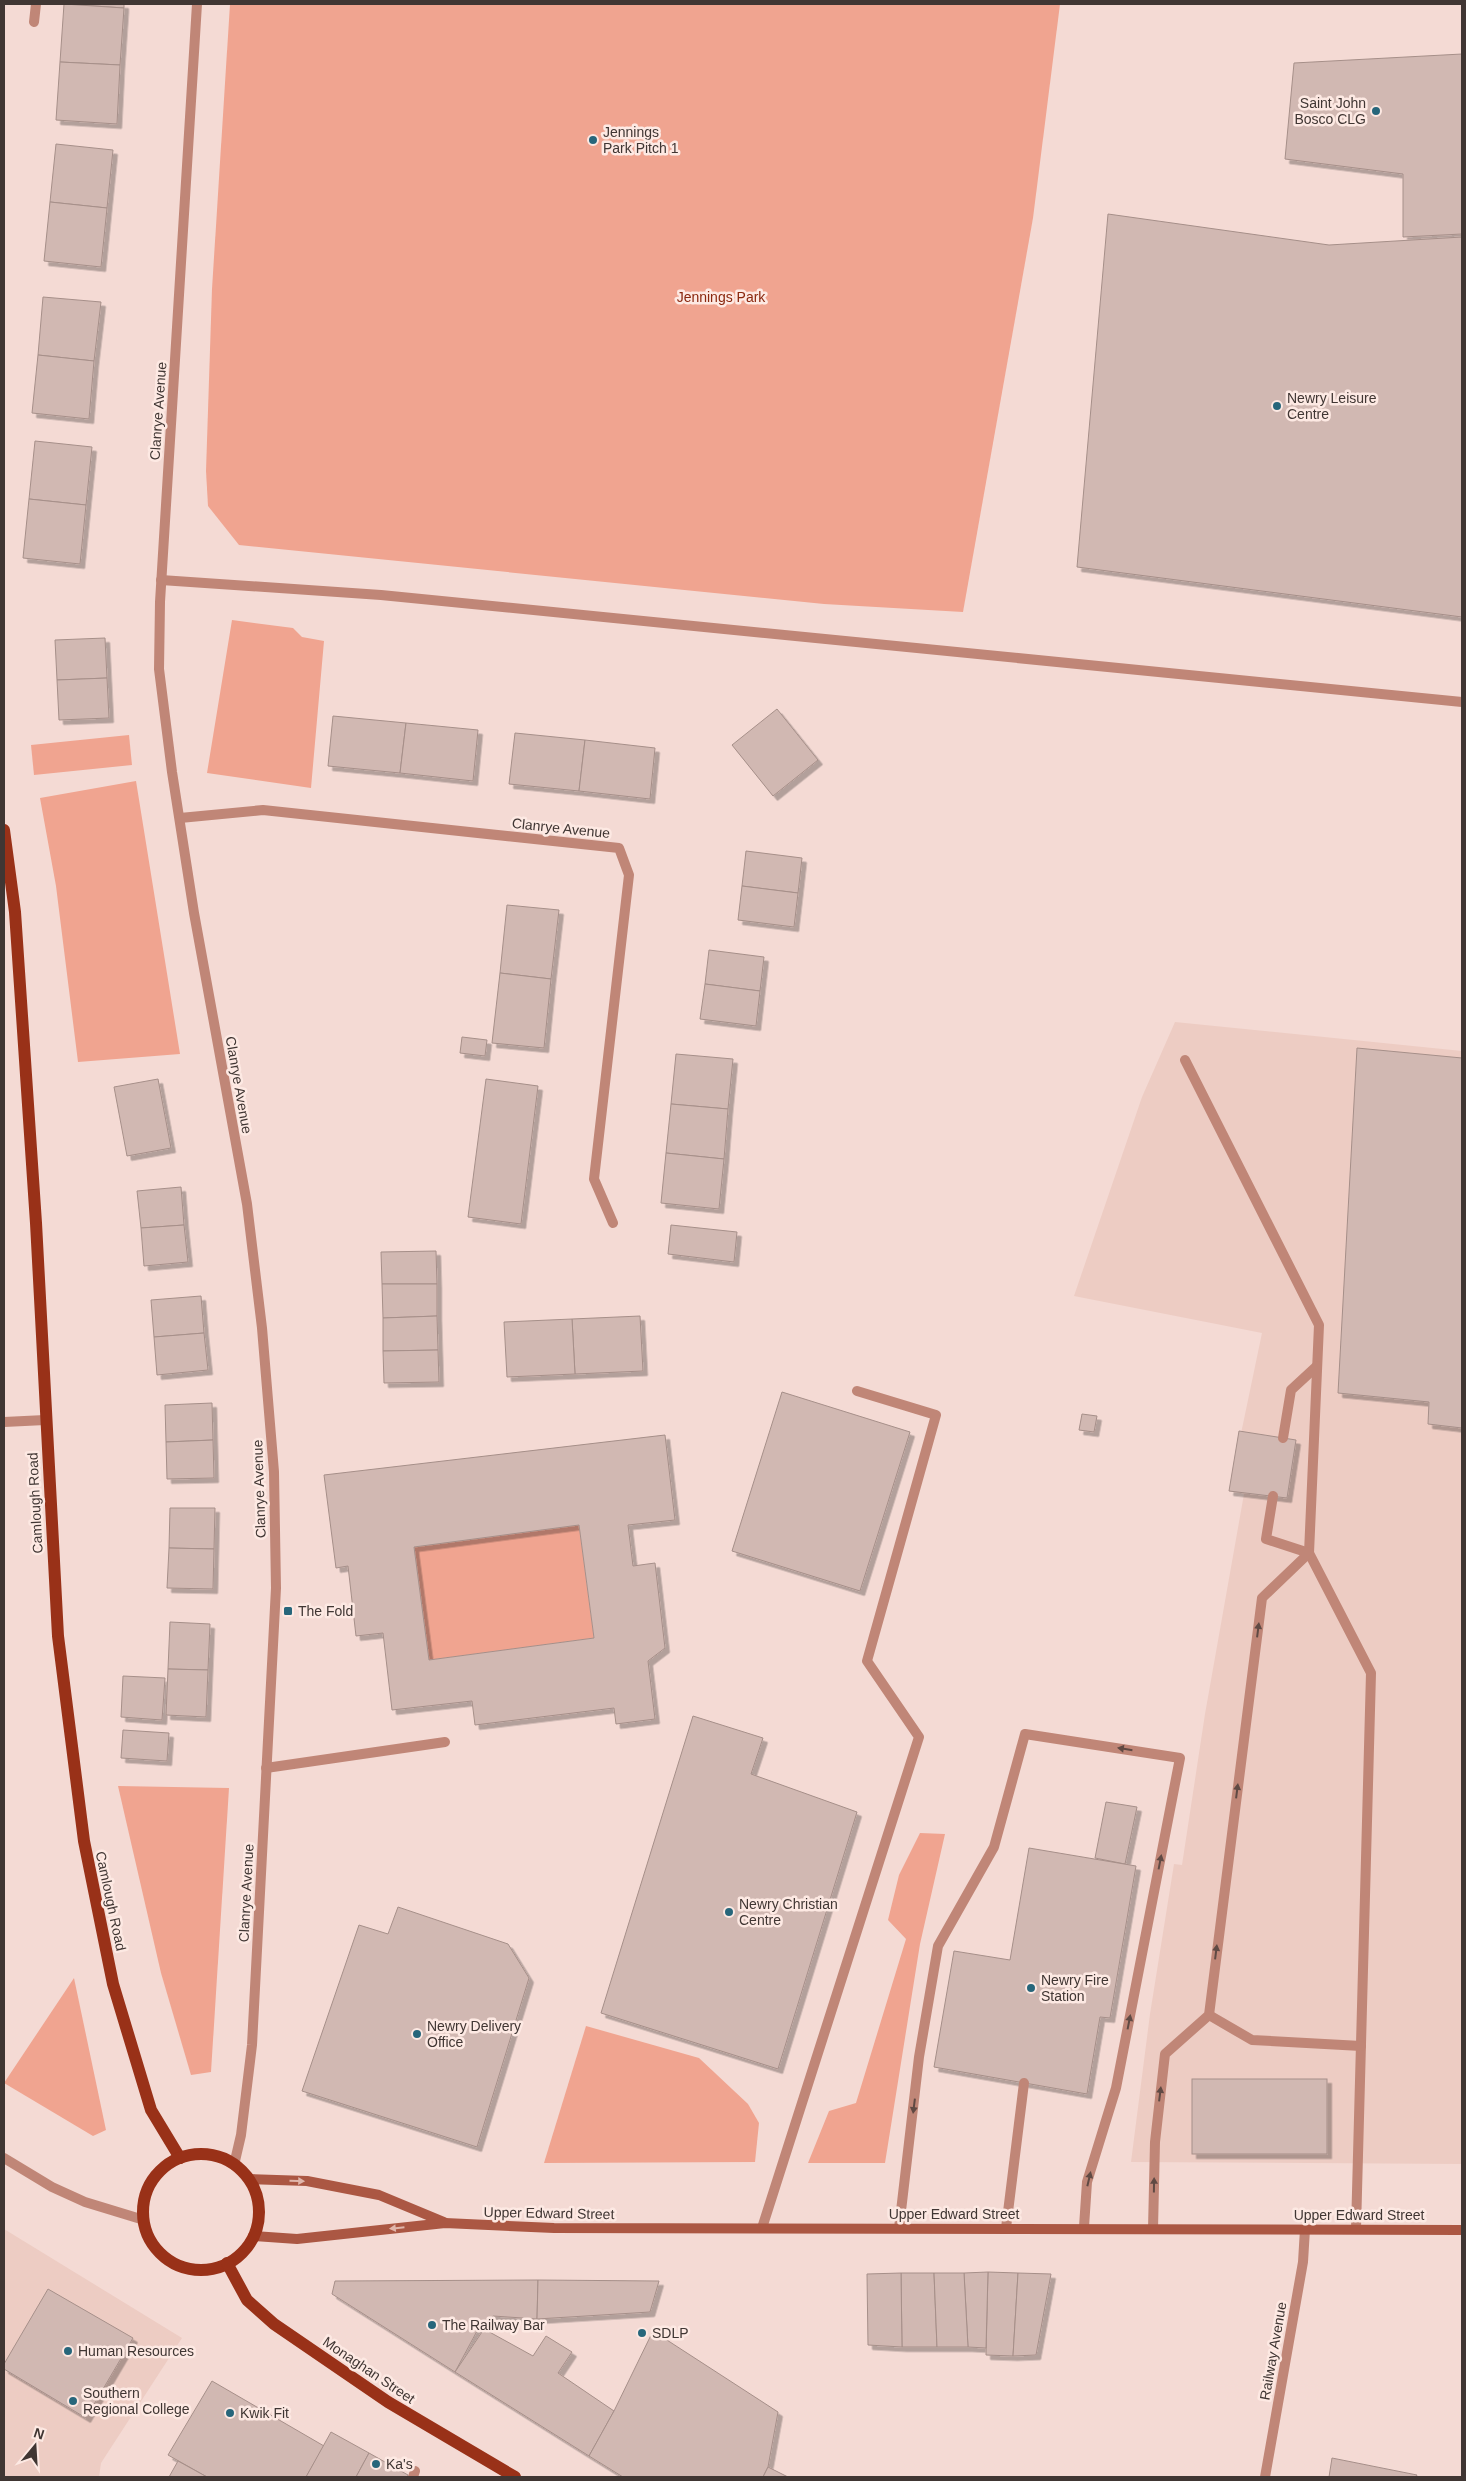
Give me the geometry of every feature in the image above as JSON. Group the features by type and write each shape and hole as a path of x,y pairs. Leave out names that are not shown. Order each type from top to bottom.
{"main road":[{"name":"Camlough Road","path":"4,830 15,912 36,1213 45,1420 58,1636 84,1841 113,1984 151,2110 180,2158"},
{"path":"209,2155 220,2157 234,2164 249,2180 256,2194 259,2210 254,2236 246,2248 227,2263 212,2268 195,2270 168,2259 150,2240 144,2220 143,2205 148,2188 157,2174 168,2164 180,2158 209,2155"},
{"name":"Upper Edward Street","path":"249,2180 307,2181 380,2195 445,2223"},
{"name":"Upper Edward Street","path":"254,2236 297,2238 445,2223 554,2228 1462,2230"},
{"name":"Monaghan Street","path":"227,2263 247,2300 274,2324 388,2402 515,2477"}],"street":[{"path":"34,22 36,4"},
{"name":"Clanrye Avenue","path":"197,4 161,580 160,669 172,772 194,913 247,1204 262,1328 274,1472 276,1588 252,2045 241,2135 234,2164"},
{"path":"161,580 391,596 1462,702"},
{"name":"Clanrye Avenue","path":"180,818 264,810 619,848 629,875 594,1179 613,1223"},
{"path":"1185,1060 1319,1325 1308,1553 1371,1673 1356,2229"},
{"path":"1283,1438 1291,1390 1318,1366"},
{"path":"762,2228 919,1737 867,1661 936,1415 857,1391"},
{"path":"4,1422 45,1420"},
{"path":"1273,1496 1266,1539 1308,1553"},
{"path":"1153,2229 1155,2142 1165,2054 1209,2015 1262,1598 1308,1553"},
{"path":"899,2228 919,2058 938,1946 994,1847 1025,1734 1180,1758 1116,2088 1087,2182 1084,2228"},
{"path":"266,1768 445,1742"},
{"path":"1209,2015 1252,2040 1361,2046"},
{"path":"1006,2228 1024,2083"},
{"path":"4,2158 52,2187 85,2202 144,2220"},
{"name":"Railway Avenue","path":"1265,2477 1303,2262 1305,2229"}],"shaded area":[{"path":"1175,1022 1462,1051 1462,2164 1131,2162 1150,2014 1174,1864 1182,1865 1205,1714 1244,1494 1229,1491 1262,1333 1074,1296 1142,1097"},
{"name":"Southern Regional College","path":"4,2229 182,2338 101,2463 99,2477 4,2477"}],"green space":[{"name":"Jennings Park","path":"230,4 1060,4 1033,218 963,612 824,604 239,545 208,506 206,471 212,289"},
{"path":"232,620 293,628 302,637 324,641 311,788 207,773"},
{"path":"129,735 132,765 34,775 31,745"},
{"path":"136,781 180,1054 78,1062 56,886 40,798"},
{"path":"579,1525 594,1638 429,1660 414,1547"},
{"path":"118,1786 229,1788 211,2072 191,2075 161,1973"},
{"path":"920,1833 945,1834 920,1944 885,2163 808,2163 829,2111 856,2103 906,1939 888,1920 899,1875"},
{"path":"74,1978 106,2130 93,2136 4,2083"},
{"path":"586,2026 699,2058 748,2104 759,2123 755,2162 544,2163"}],"building":[{"path":"64,4 124,4 124,8"},
{"path":"64,4 124,8 120,65 60,62"},
{"name":"Saint John Bosco CLG","path":"1462,54 1462,234 1403,237 1403,174 1285,159 1294,63"},
{"path":"60,62 120,65 117,124 56,120"},
{"path":"56,144 113,150 107,208 50,202"},
{"path":"50,202 107,208 101,267 44,261"},
{"name":"Newry Leisure Centre","path":"1108,214 1329,245 1462,237 1462,617 1077,567"},
{"path":"43,297 101,302 94,361 38,355"},
{"path":"38,355 94,361 89,419 32,413"},
{"path":"35,441 92,447 86,505 29,499"},
{"path":"29,499 86,505 80,564 23,558"},
{"path":"105,638 107,678 57,680 55,640"},
{"path":"107,678 109,718 59,720 57,680"},
{"path":"777,709 818,760 773,796 732,745"},
{"path":"333,716 406,723 400,773 328,766"},
{"path":"406,723 478,730 473,781 400,773"},
{"path":"515,733 585,740 579,791 509,784"},
{"path":"585,740 655,748 650,799 579,791"},
{"path":"746,851 802,858 798,893 742,886"},
{"path":"742,886 798,893 794,927 738,920"},
{"path":"507,905 559,910 551,979 500,973"},
{"path":"709,950 764,957 760,991 705,984"},
{"path":"500,973 551,979 544,1048 492,1043"},
{"path":"705,984 760,991 756,1026 700,1019"},
{"path":"462,1037 487,1040 485,1056 460,1053"},
{"path":"1357,1048 1462,1058 1462,1428 1428,1424 1429,1402 1338,1393"},
{"path":"676,1054 733,1059 728,1109 671,1104"},
{"path":"158,1079 171,1148 127,1156 114,1087"},
{"path":"486,1079 538,1086 521,1224 468,1217"},
{"path":"671,1104 728,1109 724,1159 666,1153"},
{"path":"666,1153 724,1159 719,1209 661,1203"},
{"path":"181,1187 184,1225 141,1228 137,1191"},
{"path":"184,1225 188,1262 144,1266 141,1228"},
{"path":"671,1225 737,1232 734,1262 668,1254"},
{"path":"436,1251 437,1284 382,1284 381,1252"},
{"path":"382,1284 437,1284 437,1316 383,1318"},
{"path":"201,1296 204,1333 154,1337 151,1300"},
{"path":"437,1316 438,1350 383,1351 383,1318"},
{"path":"640,1316 643,1371 575,1374 572,1319"},
{"path":"572,1319 575,1374 507,1377 504,1322"},
{"path":"204,1333 208,1370 157,1375 154,1337"},
{"path":"438,1350 439,1382 384,1383 383,1351"},
{"path":"782,1392 910,1432 860,1591 732,1551"},
{"path":"212,1403 213,1440 166,1442 165,1405"},
{"path":"1082,1414 1097,1416 1094,1432 1079,1430"},
{"path":"1239,1431 1296,1440 1287,1498 1229,1491"},
{"path":"665,1435 675,1520 628,1525 633,1566 655,1563 665,1648 648,1661 655,1719 616,1724 614,1708 475,1725 472,1701 392,1710 383,1633 356,1636 348,1566 336,1568 324,1475","holes":["579,1525 594,1638 429,1660 414,1547"]},
{"path":"213,1440 214,1478 167,1479 166,1442"},
{"path":"170,1508 215,1508 214,1549 169,1548"},
{"path":"169,1548 214,1549 213,1589 167,1588"},
{"path":"170,1622 210,1624 208,1670 168,1669"},
{"path":"168,1669 208,1670 206,1717 166,1715"},
{"path":"123,1676 165,1678 162,1720 121,1717"},
{"name":"Newry Christian Centre","path":"693,1716 763,1738 751,1774 857,1812 778,2069 601,2013"},
{"path":"123,1730 169,1733 167,1761 121,1758"},
{"path":"1106,1802 1137,1807 1125,1864 1095,1858"},
{"name":"Newry Fire Station","path":"1029,1848 1136,1866 1110,2018 1100,2017 1087,2094 934,2067 954,1951 1010,1960"},
{"name":"Newry Delivery Office","path":"398,1907 508,1944 529,1978 477,2147 302,2091 359,1925 388,1934"},
{"path":"1192,2079 1327,2079 1327,2154 1192,2154"},
{"path":"988,2272 1018,2273 1013,2356 986,2355"},
{"path":"988,2272 986,2348 968,2347 964,2273"},
{"path":"901,2273 934,2273 937,2347 902,2347"},
{"path":"901,2273 902,2347 868,2345 867,2274"},
{"path":"934,2273 964,2273 968,2347 937,2347"},
{"path":"1018,2273 1051,2274 1036,2355 1013,2356"},
{"name":"The Railway Bar","path":"538,2280 537,2319 493,2316 477,2331 455,2372 332,2294 335,2281"},
{"path":"538,2280 659,2281 650,2312 537,2319"},
{"name":"Human Resources","path":"48,2289 133,2338 86,2418 4,2369 4,2364"},
{"path":"484,2329 533,2356 546,2336 572,2352 558,2373 614,2411 589,2456 455,2372"},
{"path":"653,2331 778,2412 768,2467 763,2477 623,2477 589,2456 614,2411"},
{"name":"Kwik Fit","path":"212,2381 324,2446 306,2477 207,2477 168,2455"},
{"path":"331,2432 369,2453 356,2477 306,2477"},
{"name":"Ka's","path":"369,2453 408,2475 407,2477 356,2477"},
{"path":"1332,2458 1417,2475 1416,2477 1329,2477"},
{"path":"178,2461 207,2477 169,2477"},
{"path":"768,2467 788,2477 763,2477"}],"place":[{"name":"Saint John Bosco CLG","path":"1376,111"},
{"name":"Jennings Park Pitch 1","path":"593,140"},
{"name":"Newry Leisure Centre","path":"1277,406"},
{"name":"The Fold","path":"288,1611"},
{"name":"Newry Christian Centre","path":"729,1912"},
{"name":"Newry Fire Station","path":"1031,1988"},
{"name":"Newry Delivery Office","path":"417,2034"},
{"name":"The Railway Bar","path":"432,2325"},
{"name":"SDLP","path":"642,2333"},
{"name":"Human Resources","path":"68,2351"},
{"name":"Southern Regional College","path":"73,2401"},
{"name":"Kwik Fit","path":"230,2413"},
{"name":"Ka's","path":"376,2464"}]}
